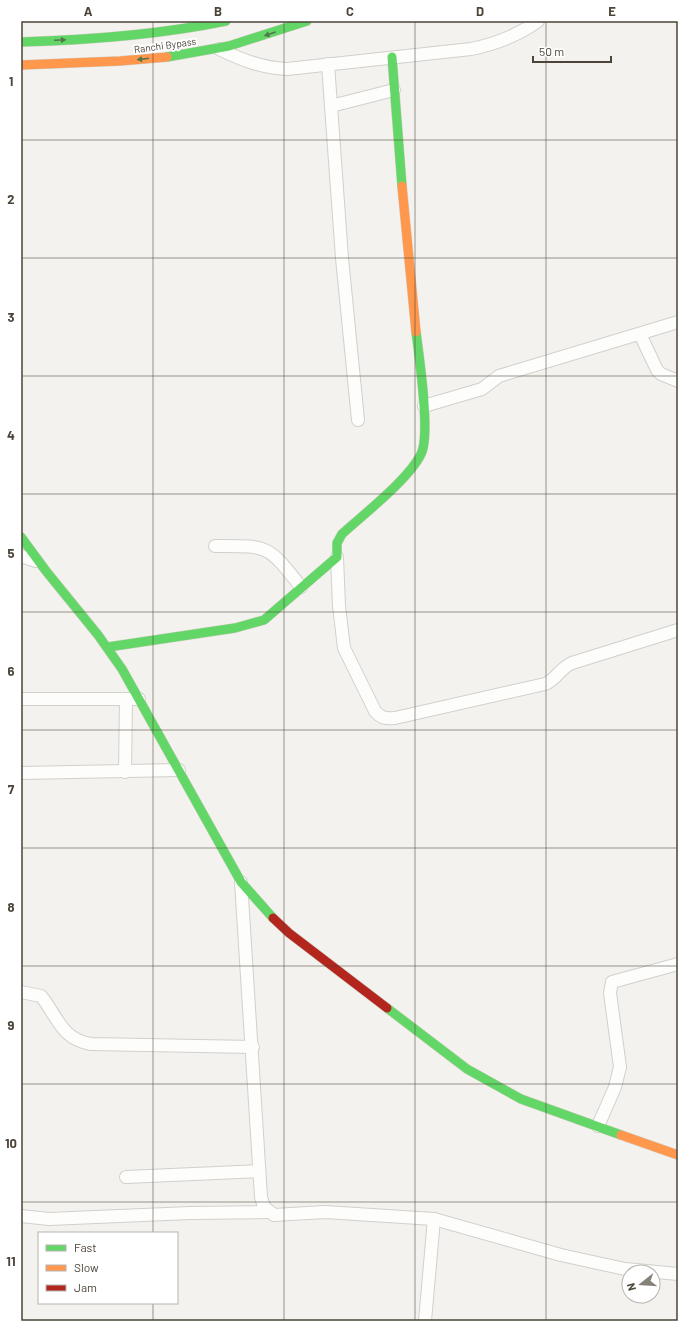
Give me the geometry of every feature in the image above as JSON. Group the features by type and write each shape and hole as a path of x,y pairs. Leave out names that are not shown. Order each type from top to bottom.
{"main road":[{"name":"Ranchi Bypass","path":"21,42 103,39 184,30 225,21"},
{"name":"Ranchi Bypass","path":"21,65 133,61 218,48 267,36 307,21"},
{"path":"108,647 252,624 264,620 337,557 337,544 342,534 406,476 418,461 422,453 424,440 424,406 392,57"},
{"path":"21,537 36,561 108,647 139,699 241,882 267,912 289,933 467,1069 521,1099 678,1155"}],"street":[{"path":"218,48 250,63 273,68 287,69 458,51 492,45 526,30 538,21"},
{"path":"328,64 342,258 358,420"},
{"path":"330,106 394,90"},
{"path":"424,406 482,389 499,376 678,322"},
{"path":"640,334 657,370 661,374 678,381"},
{"path":"215,546 255,546 264,548 278,558 301,587"},
{"path":"21,556 36,561"},
{"path":"337,557 340,614 344,648 375,710 380,717 386,719 545,684 554,679 567,665 678,630"},
{"path":"21,698 139,699"},
{"path":"125,772 126,699"},
{"path":"21,773 179,770"},
{"path":"241,882 259,1171 262,1201 268,1212"},
{"path":"598,1126 615,1087 620,1067 610,993 612,982 678,964"},
{"path":"21,992 33,993 40,996 48,1004 61,1027 79,1042 91,1044 252,1047"},
{"path":"126,1177 259,1171"},
{"path":"21,1216 49,1219 190,1212 268,1212 279,1216 325,1212 434,1219 561,1256 625,1269 678,1274"},
{"path":"425,1321 434,1219"}],"traffic: fast":[{"path":"21,42 124,36 175,30 226,21"},
{"path":"167,57 229,46 307,21"},
{"path":"392,57 402,186"},
{"path":"108,647 235,628 264,620 337,557 337,543 342,534 397,485 415,464 421,454 424,444 425,413 416,332"},
{"path":"21,537 46,571 98,635 122,669 241,882 273,918"},
{"path":"387,1008 467,1069 521,1099 621,1135"}],"traffic: slow":[{"path":"21,65 120,61 167,57"},
{"path":"402,186 416,332"},
{"path":"621,1135 678,1155"}],"traffic: jam":[{"path":"273,918 289,933 387,1008"}]}
